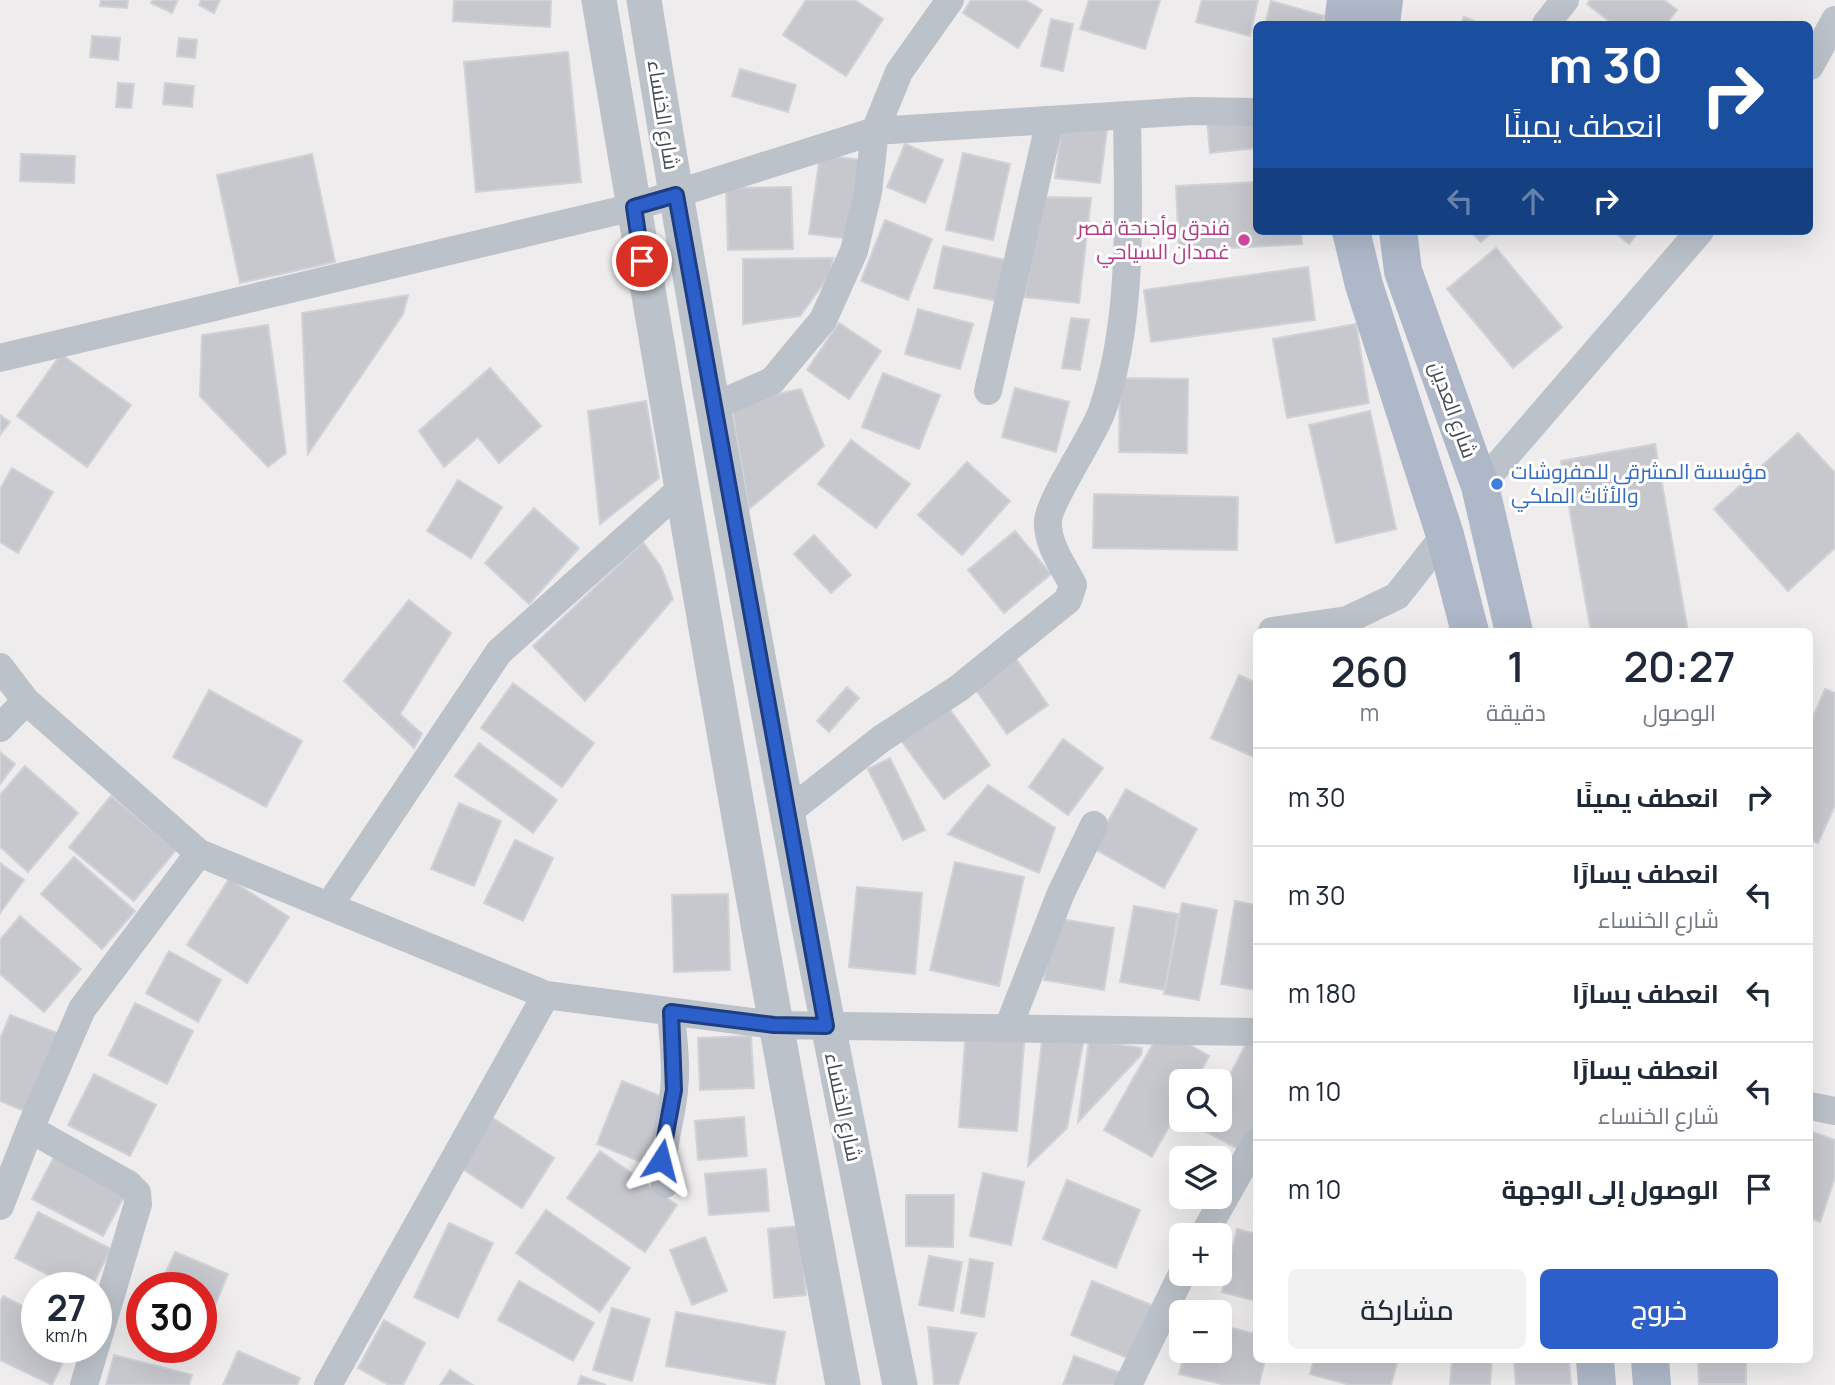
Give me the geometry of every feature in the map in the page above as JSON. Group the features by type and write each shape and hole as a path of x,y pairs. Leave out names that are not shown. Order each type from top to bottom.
{"main road":[{"path":"1343,21 1346,0"},
{"path":"1381,21 1384,0"},
{"name":"شارع العدين","path":"1352,235 1364,285 1445,535 1469,628"},
{"name":"شارع العدين","path":"1398,235 1403,271 1480,486 1513,628"},
{"path":"1595,1363 1597,1385"},
{"path":"1650,1363 1652,1385"}],"street":[{"name":"شارع الخنساء","path":"599,0 680,490 774,1025 844,1385"},
{"name":"شارع الخنساء","path":"644,0 712,407 826,1026 900,1385"},
{"path":"712,407 772,381 823,320 854,251 868,192 875,131 899,72 950,0"},
{"path":"1548,21 1565,0"},
{"path":"1813,60 1835,20"},
{"path":"0,358 634,207 875,131 1127,115 1253,112"},
{"path":"788,812 881,739 958,688 1068,600 1073,585 1054,551 1048,520 1102,412 1118,345 1128,235 1127,115"},
{"path":"988,391 1050,120"},
{"path":"1480,486 1697,235"},
{"path":"330,904 499,652 680,490"},
{"path":"1292,628 1347,620 1396,596 1445,535"},
{"path":"0,667 26,701 199,853 330,904 546,995 774,1025 1253,1032"},
{"path":"0,728 26,701"},
{"path":"1008,1028 1061,893 1094,825"},
{"path":"0,1206 6,1174 30,1129 82,1009 199,853"},
{"path":"328,1385 546,995"},
{"path":"665,1184 662,1150 674,1090 671,1012"},
{"path":"1813,1107 1835,1111"},
{"path":"30,1129 128,1184 139,1198 112,1291"},
{"path":"1210,1223 1253,1147"},
{"path":"1129,1385 1176,1286"},
{"path":"84,1385 91,1363"}],"building":[{"path":"101,0 128,0 127,8 100,6"},
{"path":"153,0 178,0 172,13 151,3"},
{"path":"201,0 220,0 214,13 199,5"},
{"path":"454,0 551,0 550,27 453,21"},
{"path":"806,0 855,0 883,19 846,76 783,35"},
{"path":"971,0 1025,0 1042,10 1018,48 963,13"},
{"path":"1089,0 1160,0 1145,49 1080,29"},
{"path":"1202,0 1258,0 1250,36 1196,22"},
{"path":"1590,0 1664,0 1677,10 1668,21 1609,21 1587,4"},
{"path":"1271,1 1324,16 1323,21 1266,21"},
{"path":"1051,19 1073,24 1063,71 1041,66"},
{"path":"92,36 120,38 118,60 90,57"},
{"path":"179,38 197,40 195,58 177,56"},
{"path":"568,52 581,182 476,192 464,62"},
{"path":"740,69 796,85 788,112 732,96"},
{"path":"118,83 134,84 131,108 116,107"},
{"path":"165,83 194,86 192,107 163,104"},
{"path":"1253,115 1253,148 1210,153 1207,120"},
{"path":"1062,124 1107,130 1100,183 1055,178"},
{"path":"905,144 943,160 925,203 887,187"},
{"path":"963,153 1010,164 993,240 946,230"},
{"path":"21,154 75,156 74,183 20,181"},
{"path":"312,154 335,262 240,283 217,175"},
{"path":"820,155 862,160 851,239 809,234"},
{"path":"1253,182 1253,235 1301,235 1302,244 1179,251 1176,186"},
{"path":"791,187 793,249 728,250 726,188"},
{"path":"1043,197 1091,198 1079,303 1024,297"},
{"path":"885,220 932,239 908,300 861,281"},
{"path":"1474,235 1489,235 1481,242"},
{"path":"1618,235 1636,235 1629,244"},
{"path":"943,246 1006,260 997,301 934,288"},
{"path":"1496,248 1562,327 1513,368 1447,289"},
{"path":"833,258 830,274 800,316 743,324 743,259"},
{"path":"1308,267 1315,320 1151,342 1144,290"},
{"path":"408,295 403,314 308,454 302,313"},
{"path":"918,309 973,324 960,369 905,354"},
{"path":"1071,318 1089,320 1080,370 1062,368"},
{"path":"839,323 881,351 849,399 807,370"},
{"path":"1356,324 1369,403 1287,418 1273,339"},
{"path":"268,325 286,453 268,467 200,396 202,335"},
{"path":"61,354 131,405 87,467 17,416"},
{"path":"490,368 541,426 499,463 478,437 444,467 419,431"},
{"path":"883,373 940,395 919,449 862,427"},
{"path":"1120,378 1188,379 1187,453 1119,452"},
{"path":"1015,388 1069,402 1056,452 1002,437"},
{"path":"801,389 824,446 749,509 731,404"},
{"path":"646,401 659,478 600,524 588,411"},
{"path":"1370,411 1396,529 1336,543 1309,425"},
{"path":"0,415 10,422 0,435"},
{"path":"1798,433 1835,473 1835,548 1788,591 1714,509"},
{"path":"851,440 910,484 876,528 818,484"},
{"path":"1655,444 1687,628 1590,628 1561,461"},
{"path":"967,462 1010,501 962,555 918,515"},
{"path":"12,468 53,492 18,553 0,542 0,489"},
{"path":"458,480 502,507 471,558 427,531"},
{"path":"1094,494 1238,497 1237,550 1093,548"},
{"path":"534,508 579,548 529,604 485,563"},
{"path":"1015,531 1051,574 1004,613 968,570"},
{"path":"814,535 851,575 831,593 794,554"},
{"path":"643,542 661,567 673,599 585,701 533,646"},
{"path":"409,600 451,633 400,714 422,734 414,748 344,681"},
{"path":"1010,650 1048,705 1007,734 969,680"},
{"path":"1239,675 1253,682 1253,757 1211,738"},
{"path":"513,683 594,743 562,787 481,728"},
{"path":"847,687 859,698 829,732 817,721"},
{"path":"1825,689 1835,693 1835,805 1818,843 1813,841 1813,717"},
{"path":"209,690 302,741 266,807 173,757"},
{"path":"946,704 990,765 944,799 900,739"},
{"path":"1063,739 1103,768 1068,815 1029,787"},
{"path":"479,743 557,800 533,833 455,776"},
{"path":"0,752 15,764 0,784"},
{"path":"890,758 925,830 903,840 868,769"},
{"path":"25,766 78,813 28,872 0,847 0,795"},
{"path":"988,785 1055,828 1039,873 948,834"},
{"path":"1126,789 1197,829 1164,888 1093,848"},
{"path":"111,796 176,850 134,901 69,847"},
{"path":"459,803 501,821 474,886 431,869"},
{"path":"515,840 553,858 523,921 484,903"},
{"path":"74,857 135,911 102,949 41,894"},
{"path":"955,862 1024,877 999,986 930,970"},
{"path":"0,863 24,880 0,913"},
{"path":"229,879 289,917 247,983 187,945"},
{"path":"857,887 922,893 915,974 849,967"},
{"path":"728,894 730,970 674,972 672,895"},
{"path":"1235,901 1253,904 1253,989 1221,984"},
{"path":"1182,903 1217,910 1199,1000 1164,994"},
{"path":"1134,906 1178,914 1165,990 1120,982"},
{"path":"20,916 81,969 44,1012 0,974 0,940"},
{"path":"1055,918 1114,928 1104,990 1044,980"},
{"path":"169,951 221,980 198,1022 146,993"},
{"path":"135,1003 193,1031 167,1084 109,1055"},
{"path":"10,1015 60,1034 29,1113 0,1101 0,1039"},
{"path":"966,1028 1025,1032 1017,1131 959,1127"},
{"path":"1162,1028 1209,1056 1202,1069 1169,1069 1169,1127 1152,1157 1104,1130"},
{"path":"1253,1031 1253,1143 1248,1154 1207,1132 1232,1132 1232,1071"},
{"path":"1043,1032 1084,1038 1067,1128 1028,1166"},
{"path":"751,1036 754,1088 700,1090 698,1038"},
{"path":"1089,1040 1142,1048 1141,1055 1078,1122"},
{"path":"94,1074 156,1105 130,1156 68,1125"},
{"path":"622,1081 668,1099 643,1163 597,1144"},
{"path":"744,1117 747,1156 698,1160 695,1121"},
{"path":"493,1118 554,1158 522,1208 461,1168"},
{"path":"1813,1132 1835,1140 1835,1177 1820,1222 1813,1219"},
{"path":"600,1151 677,1205 645,1252 567,1198"},
{"path":"55,1155 126,1193 103,1236 32,1199"},
{"path":"766,1169 769,1211 709,1215 705,1174"},
{"path":"983,1173 1024,1182 1011,1245 970,1236"},
{"path":"1067,1180 1140,1210 1116,1268 1043,1239"},
{"path":"906,1195 954,1195 953,1247 906,1246"},
{"path":"546,1210 630,1268 600,1312 516,1253"},
{"path":"38,1212 111,1249 99,1272 43,1272 15,1258"},
{"path":"449,1223 493,1243 458,1318 414,1297"},
{"path":"800,1226 806,1295 774,1298 768,1229"},
{"path":"1237,1229 1253,1233 1253,1300 1222,1292 1223,1286 1232,1286 1232,1250"},
{"path":"705,1237 727,1291 692,1305 670,1250"},
{"path":"175,1252 228,1274 217,1300 217,1272 166,1272"},
{"path":"929,1256 962,1262 953,1311 919,1305"},
{"path":"970,1259 993,1263 984,1317 961,1313"},
{"path":"519,1281 594,1323 573,1361 498,1320"},
{"path":"1092,1281 1164,1310 1142,1364 1071,1335"},
{"path":"3,1296 21,1305 21,1363 63,1363 52,1385 0,1360 0,1303"},
{"path":"612,1308 650,1319 632,1381 593,1370"},
{"path":"676,1312 785,1332 775,1385 666,1366"},
{"path":"384,1320 425,1343 403,1385 389,1385 358,1368"},
{"path":"928,1327 976,1333 958,1385 934,1385"},
{"path":"1232,1328 1253,1333 1253,1363 1264,1363 1259,1385 1226,1385 1179,1374 1182,1363 1232,1363"},
{"path":"238,1351 300,1378 297,1385 223,1385"},
{"path":"114,1355 126,1358 126,1363 145,1363 192,1375 189,1385 106,1385"},
{"path":"1074,1356 1137,1379 1134,1385 1063,1385"},
{"path":"1313,1363 1397,1363 1391,1385 1350,1385 1310,1374"},
{"path":"1452,1363 1492,1363 1490,1385 1450,1385"},
{"path":"1514,1363 1569,1363 1571,1385 1516,1385"},
{"path":"1698,1363 1746,1363 1746,1384 1699,1384"},
{"path":"450,1370 473,1385 440,1385"},
{"path":"581,1376 606,1385 578,1385"}],"place":[{"name":"فندق وأجنحة قصر غمدان السياحي","path":"1244,240"},
{"name":"مؤسسة المشرقي للمفروشات والأثاث الملكي","path":"1497,484"}],"route":[{"path":"642,261 634,207 676,195 712,407 826,1026 774,1025 671,1012 674,1090 661,1160"}]}
